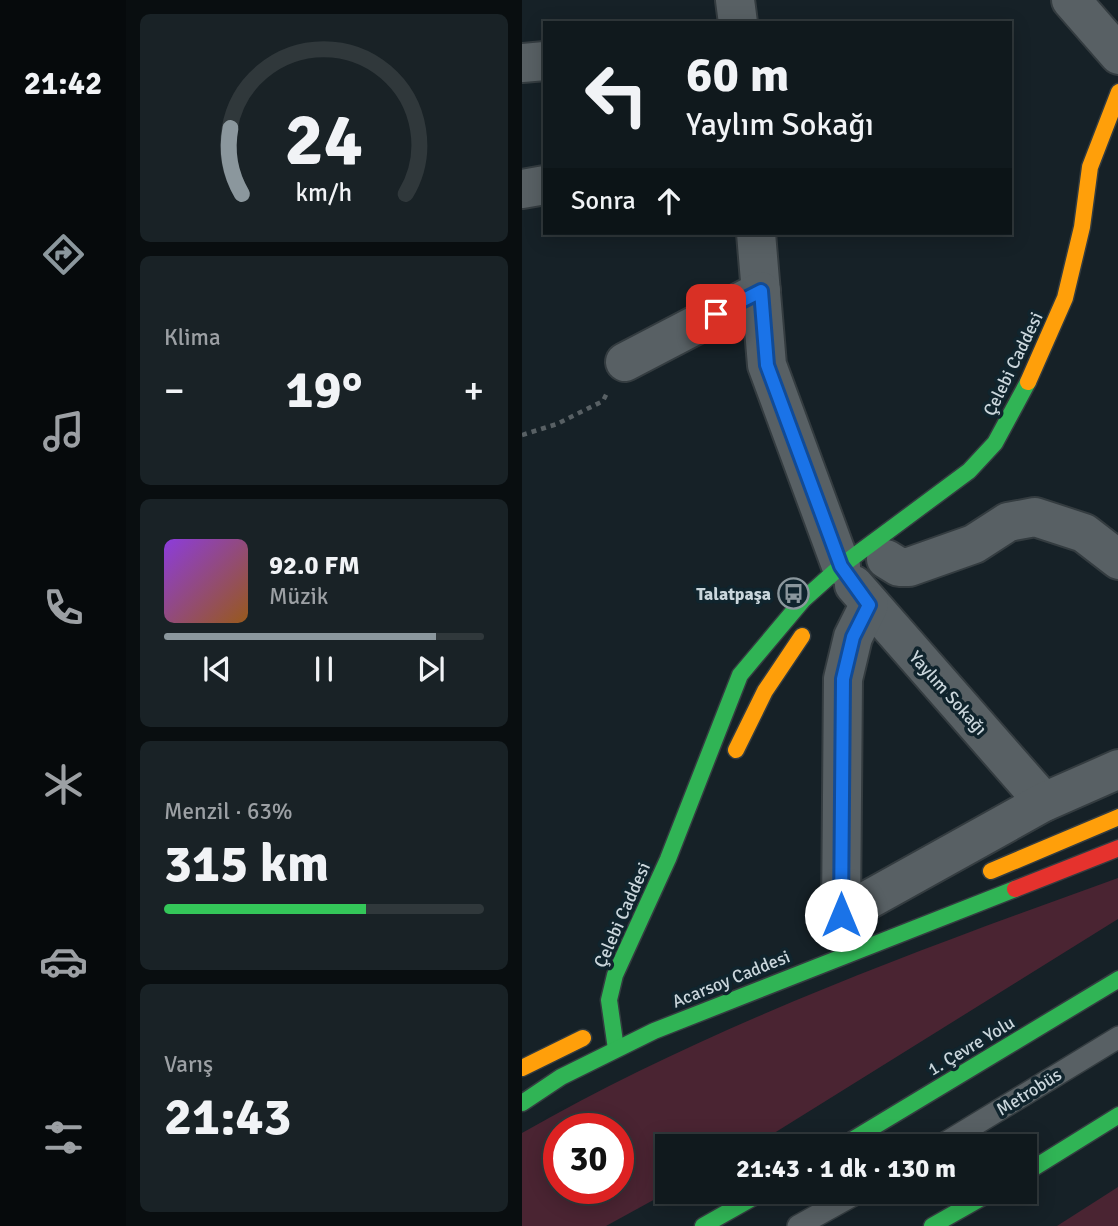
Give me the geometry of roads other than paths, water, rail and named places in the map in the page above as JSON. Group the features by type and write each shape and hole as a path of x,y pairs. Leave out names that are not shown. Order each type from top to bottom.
{"main road":[{"name":"Çelebi Caddesi","path":"616,1049 609,1000 615,975 668,859 740,676 803,600 865,575 995,443 1014,412 1066,298 1082,227 1090,167 1119,92"},
{"path":"731,761 751,713 784,659 809,627"},
{"path":"972,878 1119,817"},
{"name":"Acarsoy Caddesi","path":"522,1102 561,1077 654,1031 1119,848"},
{"name":"1. Çevre Yolu","path":"862,1134 1119,979"},
{"path":"612,1026 630,989"},
{"path":"522,1068 633,1014"},
{"path":"1037,1166 1119,1115"},
{"path":"1037,1170 1048,1160"},
{"path":"703,1226 742,1204"},
{"path":"932,1226 971,1204"},
{"path":"984,1216 998,1204"}],"street":[{"path":"735,0 738,21"},
{"path":"1071,0 1119,55"},
{"path":"522,63 543,61"},
{"path":"522,189 543,185"},
{"path":"756,235 767,365 865,575 843,679 848,922 1044,802 1119,769"},
{"path":"625,362 761,291"},
{"path":"865,575 909,566 974,544 1008,522 1035,517 1084,533 1119,560"},
{"name":"Yaylım Sokağı","path":"865,575 1044,802"}],"lane":[{"name":"Metrobüs","path":"960,1134 1119,1037"},
{"path":"798,1226 837,1204"}],"place":[{"name":"Talatpaşa","path":"794,594"}]}
